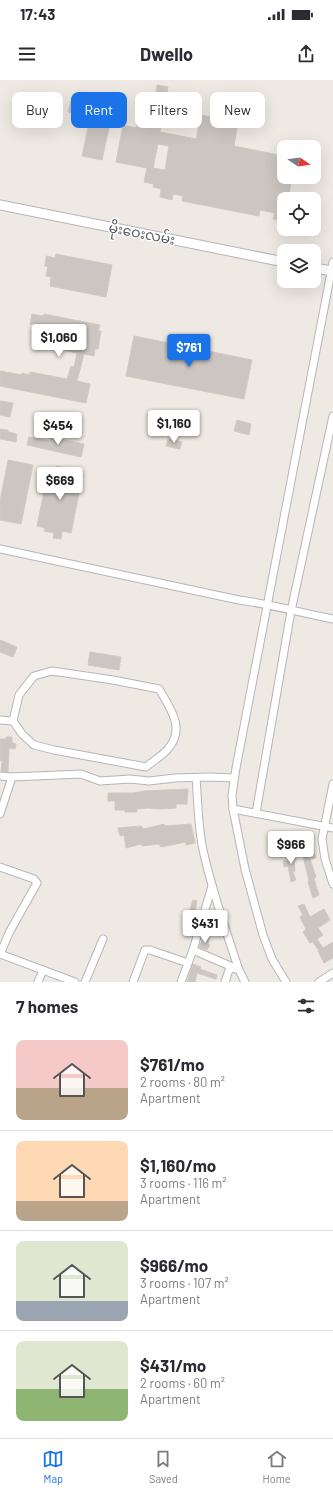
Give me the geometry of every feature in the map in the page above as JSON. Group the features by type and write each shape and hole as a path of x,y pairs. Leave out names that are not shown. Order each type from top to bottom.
{"street":[{"name":"မိုးဝေးလမ်း","path":"0,205 277,261"},
{"path":"286,982 272,959 263,935 245,869 233,808 234,778 332,268 321,268"},
{"path":"256,813 291,611 333,416"},
{"path":"0,548 333,619"},
{"path":"52,671 113,680 159,689 175,716 177,732 169,748 146,767 54,750 34,744 22,734 13,721 20,695 34,676 52,671"},
{"path":"0,720 13,721"},
{"path":"0,776 12,777 81,774 100,781 130,779 149,781 196,778 234,778"},
{"path":"0,814 12,777"},
{"path":"196,778 198,814 203,849 212,886 237,969 245,982"},
{"path":"333,784 324,826 323,848 333,884"},
{"path":"233,808 333,828"},
{"path":"0,867 34,879 37,883 10,931 0,954 75,982"},
{"path":"181,982 193,950 212,886"},
{"path":"85,982 103,939"},
{"path":"133,982 145,950 150,950 188,963"},
{"path":"193,950 237,969"},
{"path":"225,982 229,970 237,969"},
{"path":"38,982 43,970"},
{"path":"319,982 333,973"}],"building":[{"path":"157,85 168,87 167,92 156,92"},
{"path":"71,101 71,113 68,112"},
{"path":"202,115 210,117 210,128 237,128 234,146 277,155 277,184 291,184 289,192 277,192 277,220 273,219 275,213 260,210 259,216 182,201 183,196 173,194 172,200 160,197 161,189 153,187 154,184 144,182 147,168 116,162 122,128 127,128 127,126 135,128 161,128 160,132 196,139 198,128 202,128","holes":["158,144 169,146 165,170 153,168"]},
{"path":"88,128 109,128 102,160 82,156"},
{"path":"56,254 112,265 106,297 50,286 51,277 46,276 48,267 45,266 46,256 55,258"},
{"path":"32,314 43,316 44,314 100,325 98,331 101,331 98,349 95,349 94,356 84,354 77,381 90,384 86,403 0,386 0,371 22,375 22,373 30,375 30,372 67,379 71,366 74,367 77,353 38,345 39,337 34,336 36,325 30,324"},
{"path":"134,336 252,360 244,399 126,376"},
{"path":"0,401 13,403 10,417 0,415"},
{"path":"237,420 251,424 249,435 234,431"},
{"path":"0,429 8,430 8,432 17,434 16,442 0,439"},
{"path":"29,437 50,441 50,437 84,444 81,457 27,445"},
{"path":"168,439 182,442 180,449 166,446"},
{"path":"8,460 33,465 21,524 0,520 0,501"},
{"path":"57,466 65,468 65,471 83,474 71,533 62,531 61,539 53,538 54,533 44,531 45,528 37,526 49,468 56,469"},
{"path":"0,640 17,647 13,657 0,652"},
{"path":"90,652 121,657 119,670 88,665"},
{"path":"6,737 12,737 12,743 16,744 15,749 9,748 8,772 1,771 2,761 0,760 0,739 6,739"},
{"path":"188,789 187,804 176,804 176,808 148,808 137,809 137,812 125,812 125,810 115,810 115,801 108,801 108,793 134,793 144,791"},
{"path":"164,824 165,826 191,824 195,843 186,845 186,842 161,847 159,844 142,846 141,844 126,848 124,835 120,836 118,828 141,826 144,829"},
{"path":"293,849 296,860 294,861 295,871 293,872 296,880 291,882 288,866 284,867 283,861 290,860 288,850"},
{"path":"314,852 316,858 310,859 316,877 314,878 319,895 313,898 303,856"},
{"path":"193,900 197,901 193,922 187,920"},
{"path":"304,904 310,917 324,909 330,920 318,928 323,935 317,939 323,948 333,942 333,958 324,963 313,942 310,943 303,932 306,929 300,917 303,915 298,906"},
{"path":"204,937 209,938 208,944 210,945 207,950 199,947"},
{"path":"193,964 201,967 200,969 217,975 216,979 197,973 195,982 187,982"}]}
